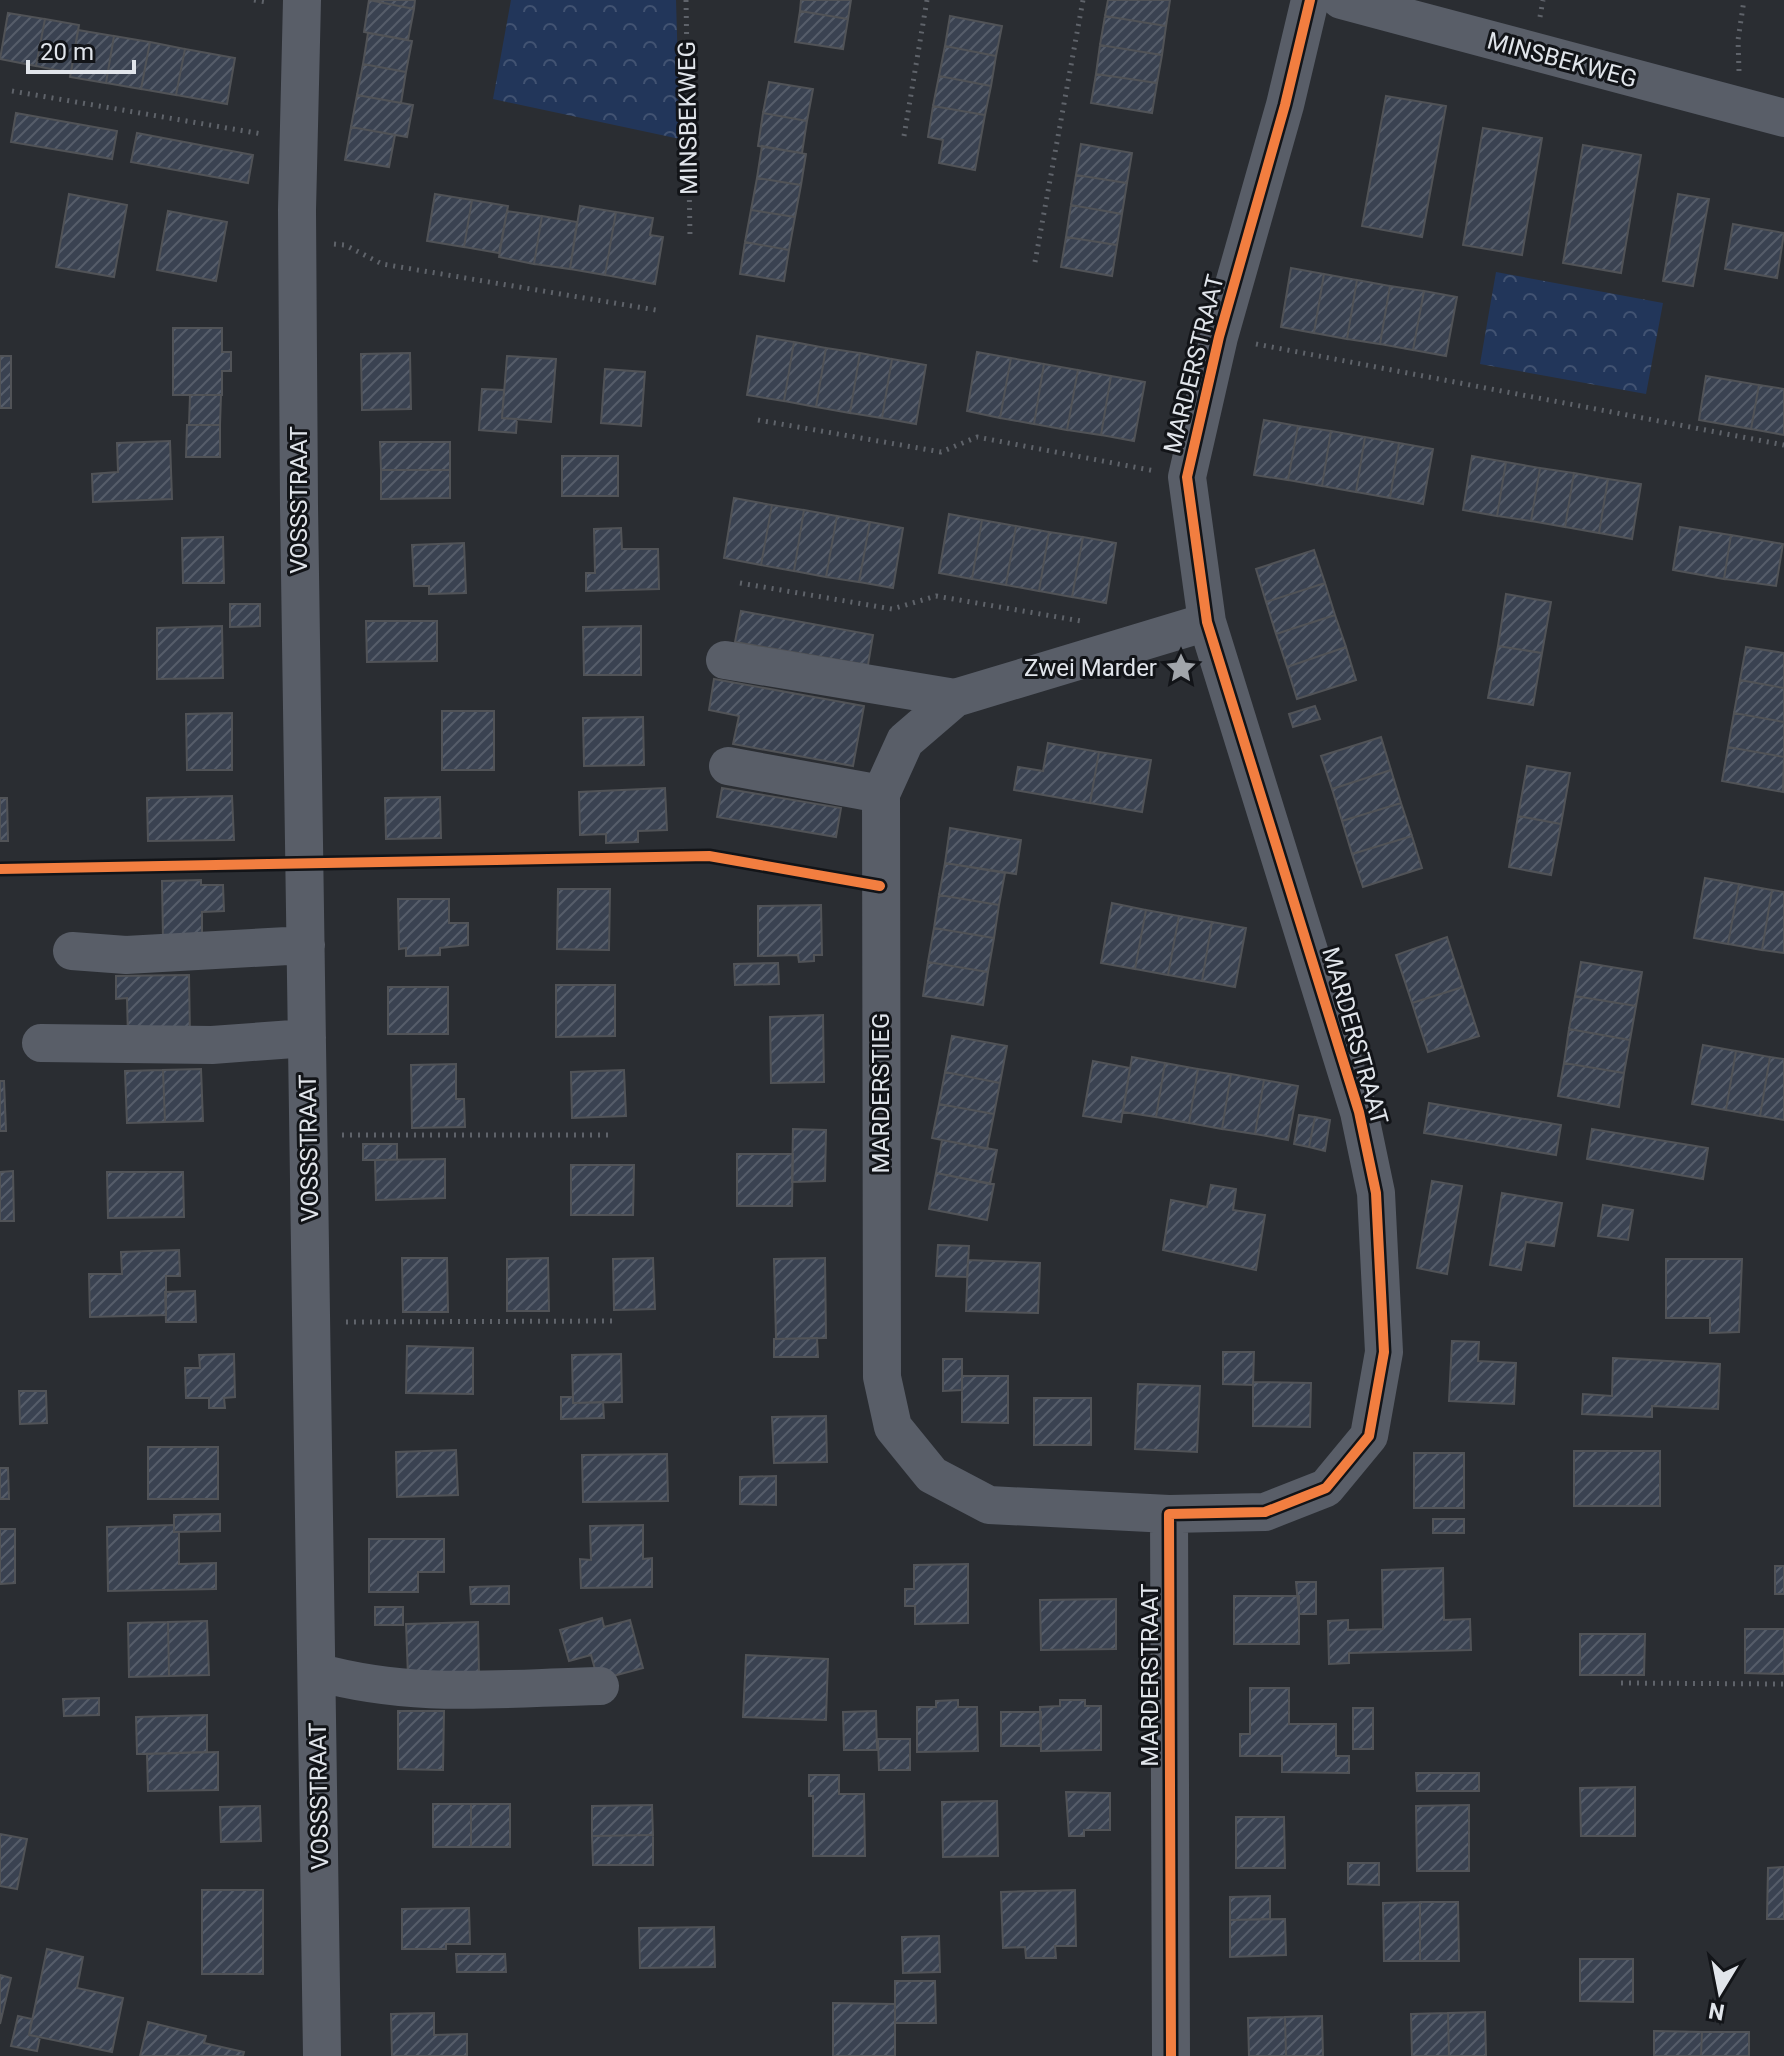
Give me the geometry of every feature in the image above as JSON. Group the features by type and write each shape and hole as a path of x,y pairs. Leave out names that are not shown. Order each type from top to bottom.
{"street":[{"name":"VOSSSTRAAT","path":"302,0 297,240 322,2056"},
{"name":"MARDERSTRAAT","path":"1171,2056 1169,1514 1265,1512 1326,1488 1369,1436 1384,1352 1376,1193 1359,1112 1207,622 1187,477 1219,337 1285,105 1310,0"},
{"name":"MINSBEKWEG","path":"1341,0 1784,118"},
{"name":"MARDERSTIEG","path":"1169,1514 989,1505 932,1475 893,1427 882,1377 881,794 905,741 955,698 1207,622"},
{"path":"725,660 955,698"},
{"path":"728,766 881,794"},
{"path":"72,951 126,955 306,945"},
{"path":"41,1043 212,1045 307,1038"},
{"path":"317,1672 363,1685 424,1691 600,1686"}],"path":[{"path":"904,136 927,0"},
{"path":"1035,262 1083,0"},
{"path":"1741,106 1738,40 1744,0"},
{"path":"12,91 299,141"},
{"path":"297,240 345,245 382,264 656,310"},
{"path":"1219,337 1784,445"},
{"path":"758,420 941,452 977,437 1187,477"},
{"path":"740,583 892,609 936,596 1089,622"},
{"path":"309,1132 338,1135 609,1135"},
{"path":"312,1322 613,1321"},
{"path":"1621,1683 1784,1684"}],"green space":[{"path":"511,0 676,0 680,139 493,99"},
{"path":"1496,272 1663,303 1646,394 1480,364"}],"building":[{"path":"369,0 414,9 408,40 364,32"},
{"path":"369,0 415,0 414,9"},
{"path":"801,0 851,0 848,19 800,11"},
{"path":"1108,0 1170,0 1166,26 1105,16"},
{"path":"800,11 848,19 843,49 795,42"},
{"path":"8,13 45,19 36,66 0,59"},
{"path":"950,16 1002,26 996,56 945,46"},
{"path":"1105,16 1166,26 1162,55 1100,45"},
{"path":"45,19 79,25 71,73 36,66"},
{"path":"78,30 114,36 106,83 70,77"},
{"path":"368,33 412,41 406,72 363,64"},
{"path":"114,36 150,42 141,89 106,83"},
{"path":"150,42 185,49 176,95 141,89"},
{"path":"1100,45 1162,55 1157,83 1096,74"},
{"path":"945,46 996,56 991,86 939,76"},
{"path":"185,49 235,58 227,104 176,95"},
{"path":"363,64 406,72 401,103 357,95"},
{"path":"1096,74 1157,83 1152,113 1091,103"},
{"path":"939,76 991,86 985,115 933,106"},
{"path":"769,82 813,89 807,121 763,113"},
{"path":"357,95 413,105 407,137 351,127"},
{"path":"1386,96 1446,106 1422,237 1362,226"},
{"path":"933,106 985,115 975,170 939,163 943,140 928,137"},
{"path":"16,113 117,131 112,159 11,142"},
{"path":"763,113 807,121 802,153 758,146"},
{"path":"351,127 395,135 389,167 345,160"},
{"path":"1483,128 1542,138 1522,255 1463,245"},
{"path":"137,133 253,155 248,183 131,162"},
{"path":"1081,144 1132,153 1127,183 1076,175"},
{"path":"1583,145 1641,155 1621,273 1563,263"},
{"path":"762,146 806,154 801,185 757,178"},
{"path":"1076,175 1127,183 1122,214 1071,205"},
{"path":"757,178 801,185 795,217 751,210"},
{"path":"69,194 127,205 114,277 56,267"},
{"path":"435,194 472,200 464,247 427,241"},
{"path":"1678,194 1709,199 1693,286 1663,281"},
{"path":"472,200 508,206 499,253 464,247"},
{"path":"1071,205 1122,214 1117,245 1066,237"},
{"path":"580,206 616,212 605,275 570,269"},
{"path":"751,210 795,217 789,250 745,242"},
{"path":"168,211 227,222 216,281 157,270"},
{"path":"507,211 542,216 534,264 499,257"},
{"path":"616,212 653,218 650,235 663,237 655,284 605,275"},
{"path":"542,216 577,222 570,269 534,264"},
{"path":"1733,224 1784,233 1777,278 1725,269"},
{"path":"1066,237 1117,245 1112,276 1061,267"},
{"path":"745,242 789,250 784,281 740,274"},
{"path":"1291,268 1324,274 1314,333 1281,327"},
{"path":"1324,274 1357,280 1347,339 1314,333"},
{"path":"1357,280 1390,286 1380,344 1347,339"},
{"path":"1390,286 1424,291 1413,350 1380,344"},
{"path":"1424,291 1457,297 1446,356 1413,350"},
{"path":"173,328 222,328 222,352 231,352 231,371 222,371 222,395 173,395"},
{"path":"757,336 794,342 784,401 747,395"},
{"path":"794,342 826,348 816,407 784,401"},
{"path":"826,348 860,353 850,413 816,407"},
{"path":"977,352 1011,358 1000,418 967,411"},
{"path":"410,353 411,409 362,410 361,354"},
{"path":"860,353 892,359 882,418 850,413"},
{"path":"0,356 11,356 11,408 0,408"},
{"path":"507,356 556,359 551,422 502,418"},
{"path":"1011,358 1044,364 1034,424 1000,418"},
{"path":"892,359 926,365 916,424 882,418"},
{"path":"1044,364 1078,370 1067,430 1034,424"},
{"path":"605,369 645,372 641,426 601,423"},
{"path":"1078,370 1111,376 1101,435 1067,430"},
{"path":"1111,376 1145,382 1134,441 1101,435"},
{"path":"1706,376 1759,385 1751,429 1699,420"},
{"path":"1759,385 1784,389 1784,435 1751,429"},
{"path":"482,389 504,390 502,418 517,419 516,433 479,430"},
{"path":"190,395 221,395 220,425 189,425"},
{"path":"1264,420 1298,426 1288,480 1254,475"},
{"path":"187,425 220,425 220,457 186,457"},
{"path":"1298,426 1331,431 1322,486 1288,480"},
{"path":"1331,431 1365,437 1356,492 1322,486"},
{"path":"1365,437 1399,443 1390,498 1356,492"},
{"path":"170,441 172,499 93,502 92,474 118,472 117,443"},
{"path":"380,442 450,442 450,470 381,470"},
{"path":"1399,443 1433,449 1423,504 1390,498"},
{"path":"562,456 618,456 618,496 562,496"},
{"path":"1472,456 1506,462 1497,516 1463,510"},
{"path":"1506,462 1540,468 1531,521 1497,516"},
{"path":"1540,468 1574,473 1565,527 1531,521"},
{"path":"381,470 450,470 450,498 381,499"},
{"path":"1574,473 1608,479 1599,533 1565,527"},
{"path":"1608,479 1641,484 1632,539 1599,533"},
{"path":"734,498 772,505 761,565 724,558"},
{"path":"772,505 804,510 794,571 761,565"},
{"path":"804,510 837,516 826,577 794,571"},
{"path":"949,514 982,520 972,579 939,573"},
{"path":"837,516 870,522 859,582 826,577"},
{"path":"982,520 1016,526 1006,585 972,579"},
{"path":"870,522 903,528 893,588 859,582"},
{"path":"1016,526 1049,532 1039,591 1006,585"},
{"path":"1680,527 1731,535 1724,579 1673,570"},
{"path":"621,528 622,549 658,549 659,589 586,591 586,573 595,573 594,529"},
{"path":"1049,532 1083,537 1072,597 1039,591"},
{"path":"1731,535 1783,544 1776,586 1724,579"},
{"path":"223,537 224,583 183,583 182,538"},
{"path":"1083,537 1116,543 1106,603 1072,597"},
{"path":"464,543 466,593 429,594 429,586 414,586 412,545"},
{"path":"1314,550 1325,583 1266,602 1256,569"},
{"path":"1325,583 1335,615 1276,634 1266,602"},
{"path":"1506,594 1551,602 1542,653 1498,646"},
{"path":"230,604 260,604 260,626 230,627"},
{"path":"741,611 873,635 868,665 735,642"},
{"path":"1335,615 1346,647 1287,667 1276,634"},
{"path":"366,621 437,621 437,661 367,662"},
{"path":"222,626 223,678 157,679 157,628"},
{"path":"641,626 641,675 584,675 583,627"},
{"path":"1498,646 1542,653 1533,705 1488,698"},
{"path":"1346,647 1356,680 1297,699 1287,667"},
{"path":"1746,647 1784,653 1784,688 1740,680"},
{"path":"714,679 864,706 853,766 733,744 739,716 709,710"},
{"path":"1740,680 1784,688 1784,722 1734,713"},
{"path":"1315,706 1320,719 1293,727 1289,714"},
{"path":"442,711 494,711 494,770 442,770"},
{"path":"232,713 232,770 187,770 186,714"},
{"path":"1734,713 1784,722 1784,757 1728,747"},
{"path":"643,717 644,765 584,766 583,718"},
{"path":"1381,737 1391,770 1332,789 1321,756"},
{"path":"1048,743 1099,752 1090,803 1014,790 1018,767 1043,771"},
{"path":"1728,747 1784,757 1783,792 1722,781"},
{"path":"1099,752 1151,760 1142,812 1090,803"},
{"path":"1527,766 1570,773 1561,824 1518,816"},
{"path":"1391,770 1401,803 1342,821 1332,789"},
{"path":"665,788 667,830 638,831 638,842 606,843 606,834 580,835 579,792"},
{"path":"722,788 841,808 836,837 717,817"},
{"path":"232,796 234,840 148,841 147,798"},
{"path":"440,797 441,838 386,839 385,798"},
{"path":"0,798 7,798 8,841 0,841"},
{"path":"1401,803 1412,836 1352,854 1342,821"},
{"path":"1518,816 1561,824 1551,875 1509,867"},
{"path":"950,828 1021,840 1016,874 945,863"},
{"path":"1412,836 1422,868 1363,887 1352,854"},
{"path":"945,863 1005,873 999,905 939,895"},
{"path":"1705,878 1739,884 1728,944 1694,938"},
{"path":"201,880 201,885 223,885 224,911 202,912 202,939 163,940 162,881"},
{"path":"1739,884 1772,890 1762,950 1728,944"},
{"path":"558,889 610,889 609,950 557,949"},
{"path":"1772,890 1784,892 1784,953 1762,950"},
{"path":"939,895 999,905 994,938 934,928"},
{"path":"398,899 449,899 449,923 468,923 468,945 440,948 440,955 406,956 406,948 399,949"},
{"path":"1112,903 1146,910 1135,969 1101,963"},
{"path":"821,905 822,955 814,955 814,961 799,962 798,955 758,956 758,906"},
{"path":"1146,910 1179,916 1168,975 1135,969"},
{"path":"1179,916 1212,922 1202,981 1168,975"},
{"path":"1212,922 1246,928 1235,987 1202,981"},
{"path":"934,928 994,938 988,972 928,962"},
{"path":"1447,937 1463,987 1412,1003 1396,955"},
{"path":"928,962 988,972 983,1005 923,996"},
{"path":"1581,962 1642,972 1636,1006 1575,996"},
{"path":"778,963 779,984 735,985 734,964"},
{"path":"189,975 190,1037 128,1038 127,998 116,999 116,976"},
{"path":"556,985 615,985 615,1036 556,1037"},
{"path":"388,987 448,987 448,1034 388,1034"},
{"path":"1463,987 1479,1036 1428,1052 1412,1003"},
{"path":"1575,996 1636,1006 1630,1040 1569,1029"},
{"path":"823,1015 824,1082 771,1083 770,1017"},
{"path":"1569,1029 1630,1040 1624,1073 1564,1063"},
{"path":"952,1036 1007,1046 1000,1083 945,1072"},
{"path":"1703,1045 1736,1051 1726,1110 1692,1104"},
{"path":"1736,1051 1770,1057 1760,1116 1726,1110"},
{"path":"1132,1057 1165,1063 1156,1117 1123,1112"},
{"path":"1770,1057 1784,1059 1784,1120 1760,1116"},
{"path":"1093,1061 1130,1068 1121,1122 1083,1116"},
{"path":"1165,1063 1198,1069 1189,1123 1156,1117"},
{"path":"1564,1063 1624,1073 1619,1107 1558,1096"},
{"path":"456,1064 456,1099 464,1099 465,1127 412,1128 411,1065"},
{"path":"201,1069 203,1121 165,1122 163,1070"},
{"path":"1198,1069 1231,1074 1222,1129 1189,1123"},
{"path":"163,1070 165,1122 127,1123 125,1071"},
{"path":"624,1070 626,1116 572,1118 571,1072"},
{"path":"945,1072 1000,1083 994,1114 939,1104"},
{"path":"1231,1074 1264,1080 1255,1134 1222,1129"},
{"path":"1264,1080 1298,1086 1288,1140 1255,1134"},
{"path":"0,1081 4,1081 6,1131 0,1131"},
{"path":"1429,1103 1561,1125 1556,1155 1424,1133"},
{"path":"939,1104 994,1114 987,1149 932,1138"},
{"path":"1299,1115 1315,1117 1309,1147 1294,1144"},
{"path":"1315,1117 1330,1120 1325,1151 1309,1147"},
{"path":"793,1129 826,1130 825,1181 792,1182"},
{"path":"1592,1129 1708,1148 1703,1179 1587,1159"},
{"path":"942,1140 997,1150 990,1184 936,1173"},
{"path":"363,1144 397,1144 397,1160 363,1160"},
{"path":"737,1154 793,1154 792,1206 737,1206"},
{"path":"445,1159 445,1198 376,1200 375,1160"},
{"path":"571,1165 634,1165 633,1215 571,1215"},
{"path":"13,1171 14,1221 0,1221 0,1172"},
{"path":"107,1172 183,1172 184,1217 108,1218"},
{"path":"936,1173 994,1184 987,1220 929,1209"},
{"path":"1432,1181 1462,1186 1447,1274 1417,1268"},
{"path":"1211,1185 1236,1189 1233,1210 1265,1215 1256,1270 1163,1250 1171,1200 1207,1207"},
{"path":"1502,1193 1562,1203 1554,1246 1526,1242 1521,1270 1490,1265"},
{"path":"1603,1205 1633,1210 1628,1240 1598,1236"},
{"path":"938,1245 969,1246 967,1277 936,1276"},
{"path":"179,1250 180,1276 166,1276 166,1315 90,1317 89,1274 122,1274 121,1252"},
{"path":"402,1258 447,1258 448,1312 403,1312"},
{"path":"548,1258 549,1311 507,1311 507,1259"},
{"path":"653,1258 655,1309 614,1310 613,1259"},
{"path":"825,1258 826,1338 776,1339 774,1259"},
{"path":"1666,1259 1742,1259 1739,1332 1710,1333 1710,1318 1666,1318"},
{"path":"968,1260 1040,1263 1038,1313 966,1311"},
{"path":"195,1291 196,1322 166,1322 165,1292"},
{"path":"817,1338 818,1357 774,1357 774,1339"},
{"path":"1452,1341 1479,1342 1478,1361 1516,1363 1514,1404 1449,1401"},
{"path":"407,1346 473,1348 473,1394 406,1393"},
{"path":"1223,1352 1254,1352 1253,1385 1223,1384"},
{"path":"234,1354 235,1397 224,1398 225,1408 209,1408 209,1398 186,1398 185,1368 200,1368 199,1355"},
{"path":"621,1354 622,1402 573,1403 572,1355"},
{"path":"1613,1358 1720,1364 1718,1409 1652,1406 1652,1417 1582,1414 1583,1394 1612,1396"},
{"path":"943,1359 962,1359 962,1390 943,1391"},
{"path":"962,1376 1008,1376 1008,1423 962,1422"},
{"path":"1253,1382 1311,1383 1310,1427 1253,1426"},
{"path":"1138,1384 1200,1386 1197,1452 1135,1449"},
{"path":"19,1391 46,1391 47,1423 20,1424"},
{"path":"561,1397 573,1397 573,1403 603,1402 604,1418 561,1419"},
{"path":"1034,1398 1091,1398 1091,1445 1034,1445"},
{"path":"826,1416 827,1462 774,1463 772,1417"},
{"path":"148,1447 218,1447 218,1499 148,1499"},
{"path":"456,1450 458,1495 397,1497 396,1452"},
{"path":"1574,1451 1660,1451 1660,1506 1574,1506"},
{"path":"1414,1453 1464,1453 1464,1508 1414,1508"},
{"path":"667,1454 668,1501 583,1502 582,1455"},
{"path":"0,1468 8,1468 9,1499 0,1499"},
{"path":"776,1476 776,1505 740,1504 740,1477"},
{"path":"220,1514 220,1531 174,1532 174,1515"},
{"path":"1433,1519 1464,1519 1464,1533 1433,1533"},
{"path":"174,1525 174,1532 179,1532 179,1564 216,1563 216,1589 108,1591 107,1527"},
{"path":"643,1525 643,1559 652,1558 652,1587 581,1588 580,1559 591,1560 590,1526"},
{"path":"0,1529 15,1529 15,1583 0,1584"},
{"path":"369,1539 444,1539 444,1572 418,1572 418,1592 369,1592"},
{"path":"968,1564 968,1623 915,1624 915,1606 905,1606 905,1589 914,1589 914,1565"},
{"path":"1775,1566 1784,1566 1784,1594 1775,1594"},
{"path":"1443,1568 1444,1620 1470,1619 1471,1650 1349,1653 1349,1663 1329,1664 1328,1621 1348,1620 1348,1630 1383,1629 1382,1570"},
{"path":"1296,1582 1316,1582 1316,1614 1299,1614"},
{"path":"509,1586 509,1604 471,1604 470,1587"},
{"path":"1234,1596 1299,1596 1299,1644 1234,1644"},
{"path":"1116,1599 1116,1649 1041,1650 1040,1600"},
{"path":"375,1607 403,1607 403,1625 375,1625"},
{"path":"602,1618 604,1627 630,1620 643,1668 598,1680 591,1655 569,1661 560,1630"},
{"path":"207,1621 209,1675 169,1676 168,1622"},
{"path":"168,1622 169,1676 129,1677 128,1623"},
{"path":"478,1622 479,1675 408,1676 406,1624"},
{"path":"1745,1629 1784,1629 1784,1674 1745,1673"},
{"path":"1580,1634 1645,1634 1644,1675 1580,1675"},
{"path":"746,1655 828,1659 826,1720 743,1717"},
{"path":"1250,1688 1289,1688 1289,1724 1336,1724 1336,1756 1349,1756 1349,1773 1282,1772 1282,1756 1240,1756 1240,1734 1250,1734"},
{"path":"99,1698 99,1715 64,1716 63,1699"},
{"path":"958,1700 958,1707 977,1707 978,1751 917,1752 917,1707 936,1707 936,1701"},
{"path":"1060,1700 1085,1700 1085,1706 1101,1706 1101,1750 1041,1751 1040,1707 1060,1706"},
{"path":"1353,1708 1373,1708 1373,1749 1353,1749"},
{"path":"398,1711 444,1711 443,1770 398,1769"},
{"path":"876,1711 877,1750 844,1750 843,1712"},
{"path":"1001,1712 1041,1712 1041,1746 1001,1746"},
{"path":"207,1715 207,1752 137,1754 136,1717"},
{"path":"878,1739 910,1739 910,1770 879,1770"},
{"path":"218,1752 218,1790 148,1791 147,1754"},
{"path":"1416,1773 1479,1773 1479,1791 1417,1791"},
{"path":"809,1775 839,1775 839,1794 864,1794 865,1856 813,1856 813,1796 809,1796"},
{"path":"1635,1787 1635,1836 1581,1836 1580,1788"},
{"path":"1066,1792 1110,1793 1110,1830 1084,1830 1084,1836 1069,1836"},
{"path":"997,1801 998,1856 943,1857 942,1802"},
{"path":"433,1804 471,1804 471,1847 433,1847"},
{"path":"471,1804 510,1804 510,1847 471,1847"},
{"path":"652,1805 653,1835 592,1836 592,1806"},
{"path":"1469,1805 1469,1871 1417,1871 1416,1806"},
{"path":"260,1806 261,1841 221,1842 220,1807"},
{"path":"1236,1817 1284,1817 1285,1868 1236,1868"},
{"path":"0,1834 27,1839 17,1889 0,1886"},
{"path":"653,1835 653,1865 593,1865 592,1836"},
{"path":"1348,1863 1379,1863 1379,1885 1348,1884"},
{"path":"1784,1867 1784,1919 1767,1919 1768,1868"},
{"path":"202,1890 263,1890 263,1974 202,1974"},
{"path":"1075,1890 1076,1946 1055,1946 1056,1958 1026,1958 1025,1947 1003,1948 1001,1892"},
{"path":"1270,1896 1270,1919 1230,1920 1230,1897"},
{"path":"1420,1902 1458,1902 1459,1961 1420,1961"},
{"path":"1420,1902 1420,1961 1384,1961 1383,1903"},
{"path":"469,1908 470,1944 446,1944 446,1949 402,1949 402,1909"},
{"path":"1285,1919 1286,1955 1230,1957 1230,1920"},
{"path":"714,1927 715,1967 640,1968 639,1928"},
{"path":"939,1936 940,1972 903,1973 902,1937"},
{"path":"47,1949 83,1957 77,1988 123,1998 112,2052 29,2035"},
{"path":"456,1954 505,1954 506,1972 457,1972"},
{"path":"1580,1959 1633,1959 1633,2002 1580,2001"},
{"path":"0,1975 11,1978 0,2024"},
{"path":"895,1981 935,1981 936,2023 895,2023"},
{"path":"833,2003 895,2004 895,2056 833,2056"},
{"path":"1485,2012 1486,2056 1449,2056 1448,2013"},
{"path":"434,2013 434,2035 467,2034 467,2056 392,2056 391,2014"},
{"path":"1448,2013 1449,2056 1412,2056 1411,2014"},
{"path":"18,2016 32,2019 29,2035 40,2037 37,2051 11,2046"},
{"path":"1322,2016 1323,2056 1286,2056 1285,2017"},
{"path":"1285,2017 1286,2056 1249,2056 1248,2018"},
{"path":"148,2022 206,2036 204,2043 244,2052 243,2056 140,2056"},
{"path":"1654,2031 1702,2032 1701,2056 1654,2056"},
{"path":"1702,2032 1749,2032 1749,2056 1701,2056"}],"cycle path":[{"path":"1171,2056 1169,1514 1265,1512 1326,1488 1369,1436 1384,1352 1376,1193 1359,1112 1207,622 1187,477 1219,337 1285,105 1310,0"},
{"path":"0,869 709,856 880,886"}],"place":[{"name":"Zwei Marder","path":"1181,668"}]}
